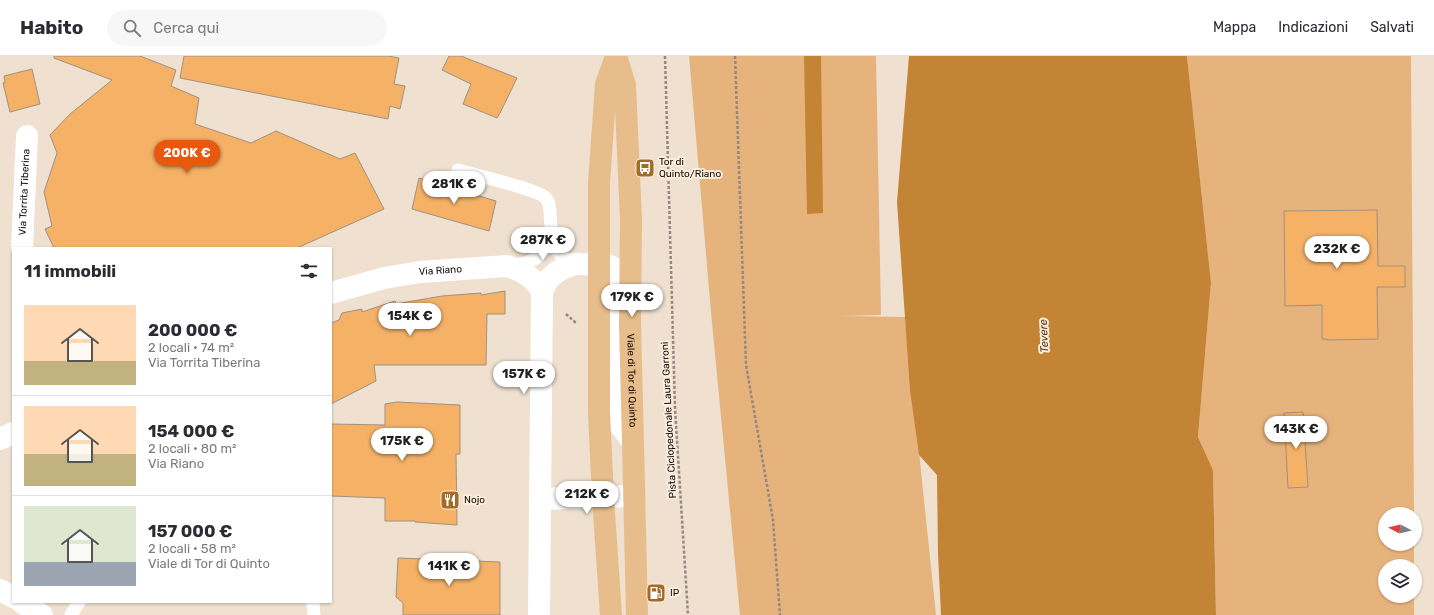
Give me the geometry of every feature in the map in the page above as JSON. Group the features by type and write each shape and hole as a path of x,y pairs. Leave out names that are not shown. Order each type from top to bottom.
{"main road":[{"name":"Viale di Tor di Quinto","path":"611,615 599,412 599,183 606,84 614,56"},
{"name":"Viale di Tor di Quinto","path":"614,56 625,85 628,146 631,220 630,324 637,615"}],"street":[{"name":"Via Torrita Tiberina","path":"22,247 27,136"},
{"name":"Viale di Tor di Quinto","path":"542,292 547,281 552,276 558,271 574,264 608,264 615,271 616,416 622,429 633,442"},
{"name":"Via Riano","path":"332,293 384,278 420,272 507,266 532,278 542,292"},
{"path":"539,615 542,292"},
{"path":"0,439 12,433"},
{"path":"540,500 634,496"},
{"path":"0,590 12,596"},
{"path":"23,603 42,615"}],"lane":[{"path":"458,170 544,196 550,206 551,235 556,250 560,256 574,264"},
{"path":"507,266 531,262 538,257 548,245 551,235"},
{"path":"71,615 78,603"},
{"path":"313,603 314,615"}],"path":[{"name":"Pista Ciclopedonale Laura Garroni","path":"665,56 675,408 688,615"},
{"path":"735,56 746,365 773,520 780,615"},
{"path":"565,313 578,325"}],"shaded area":[{"path":"689,56 876,56 881,315 842,316 905,317 936,615 740,615 711,312"},
{"path":"1187,56 1411,56 1414,507 1378,507 1378,551 1414,551 1414,559 1378,559 1378,603 1414,603 1414,615 1216,615 1213,470 1198,437 1211,283"}],"water":[{"path":"804,56 821,56 823,213 807,214"},
{"name":"Tevere","path":"909,56 1187,56 1211,283 1198,437 1213,470 1216,615 941,615 938,554 937,475 919,455 910,390 897,202"}],"building":[{"path":"54,56 140,56 176,70 171,86 199,98 195,124 251,143 276,131 340,159 355,153 384,209 299,247 54,247 45,229 52,226 44,192 57,153 50,135 70,114 112,80 54,58"},
{"path":"184,56 388,56 399,58 394,84 405,86 400,109 390,106 388,119 180,78"},
{"path":"449,56 461,56 517,78 497,118 463,104 471,84 442,70"},
{"path":"32,69 40,104 10,112 3,83 5,82 4,76"},
{"path":"419,178 496,201 489,231 412,209"},
{"path":"1377,210 1378,266 1405,266 1405,287 1377,287 1378,339 1322,339 1322,305 1285,306 1284,211"},
{"path":"505,291 505,314 487,314 486,365 374,365 376,381 332,403 332,323 339,320 342,313 362,309 362,312 395,301 396,304 442,296 481,293 481,295"},
{"path":"397,402 460,405 460,454 456,454 457,525 415,521 385,521 385,498 332,496 332,424 385,425 385,404"},
{"path":"1303,412 1308,487 1288,488 1284,413"},
{"path":"398,558 500,562 500,615 403,615 403,603 396,597"}],"place":[{"name":"Tor di Quinto/Riano","path":"645,168"},
{"name":"Nojo","path":"450,500"},
{"name":"IP","path":"656,593"}]}
